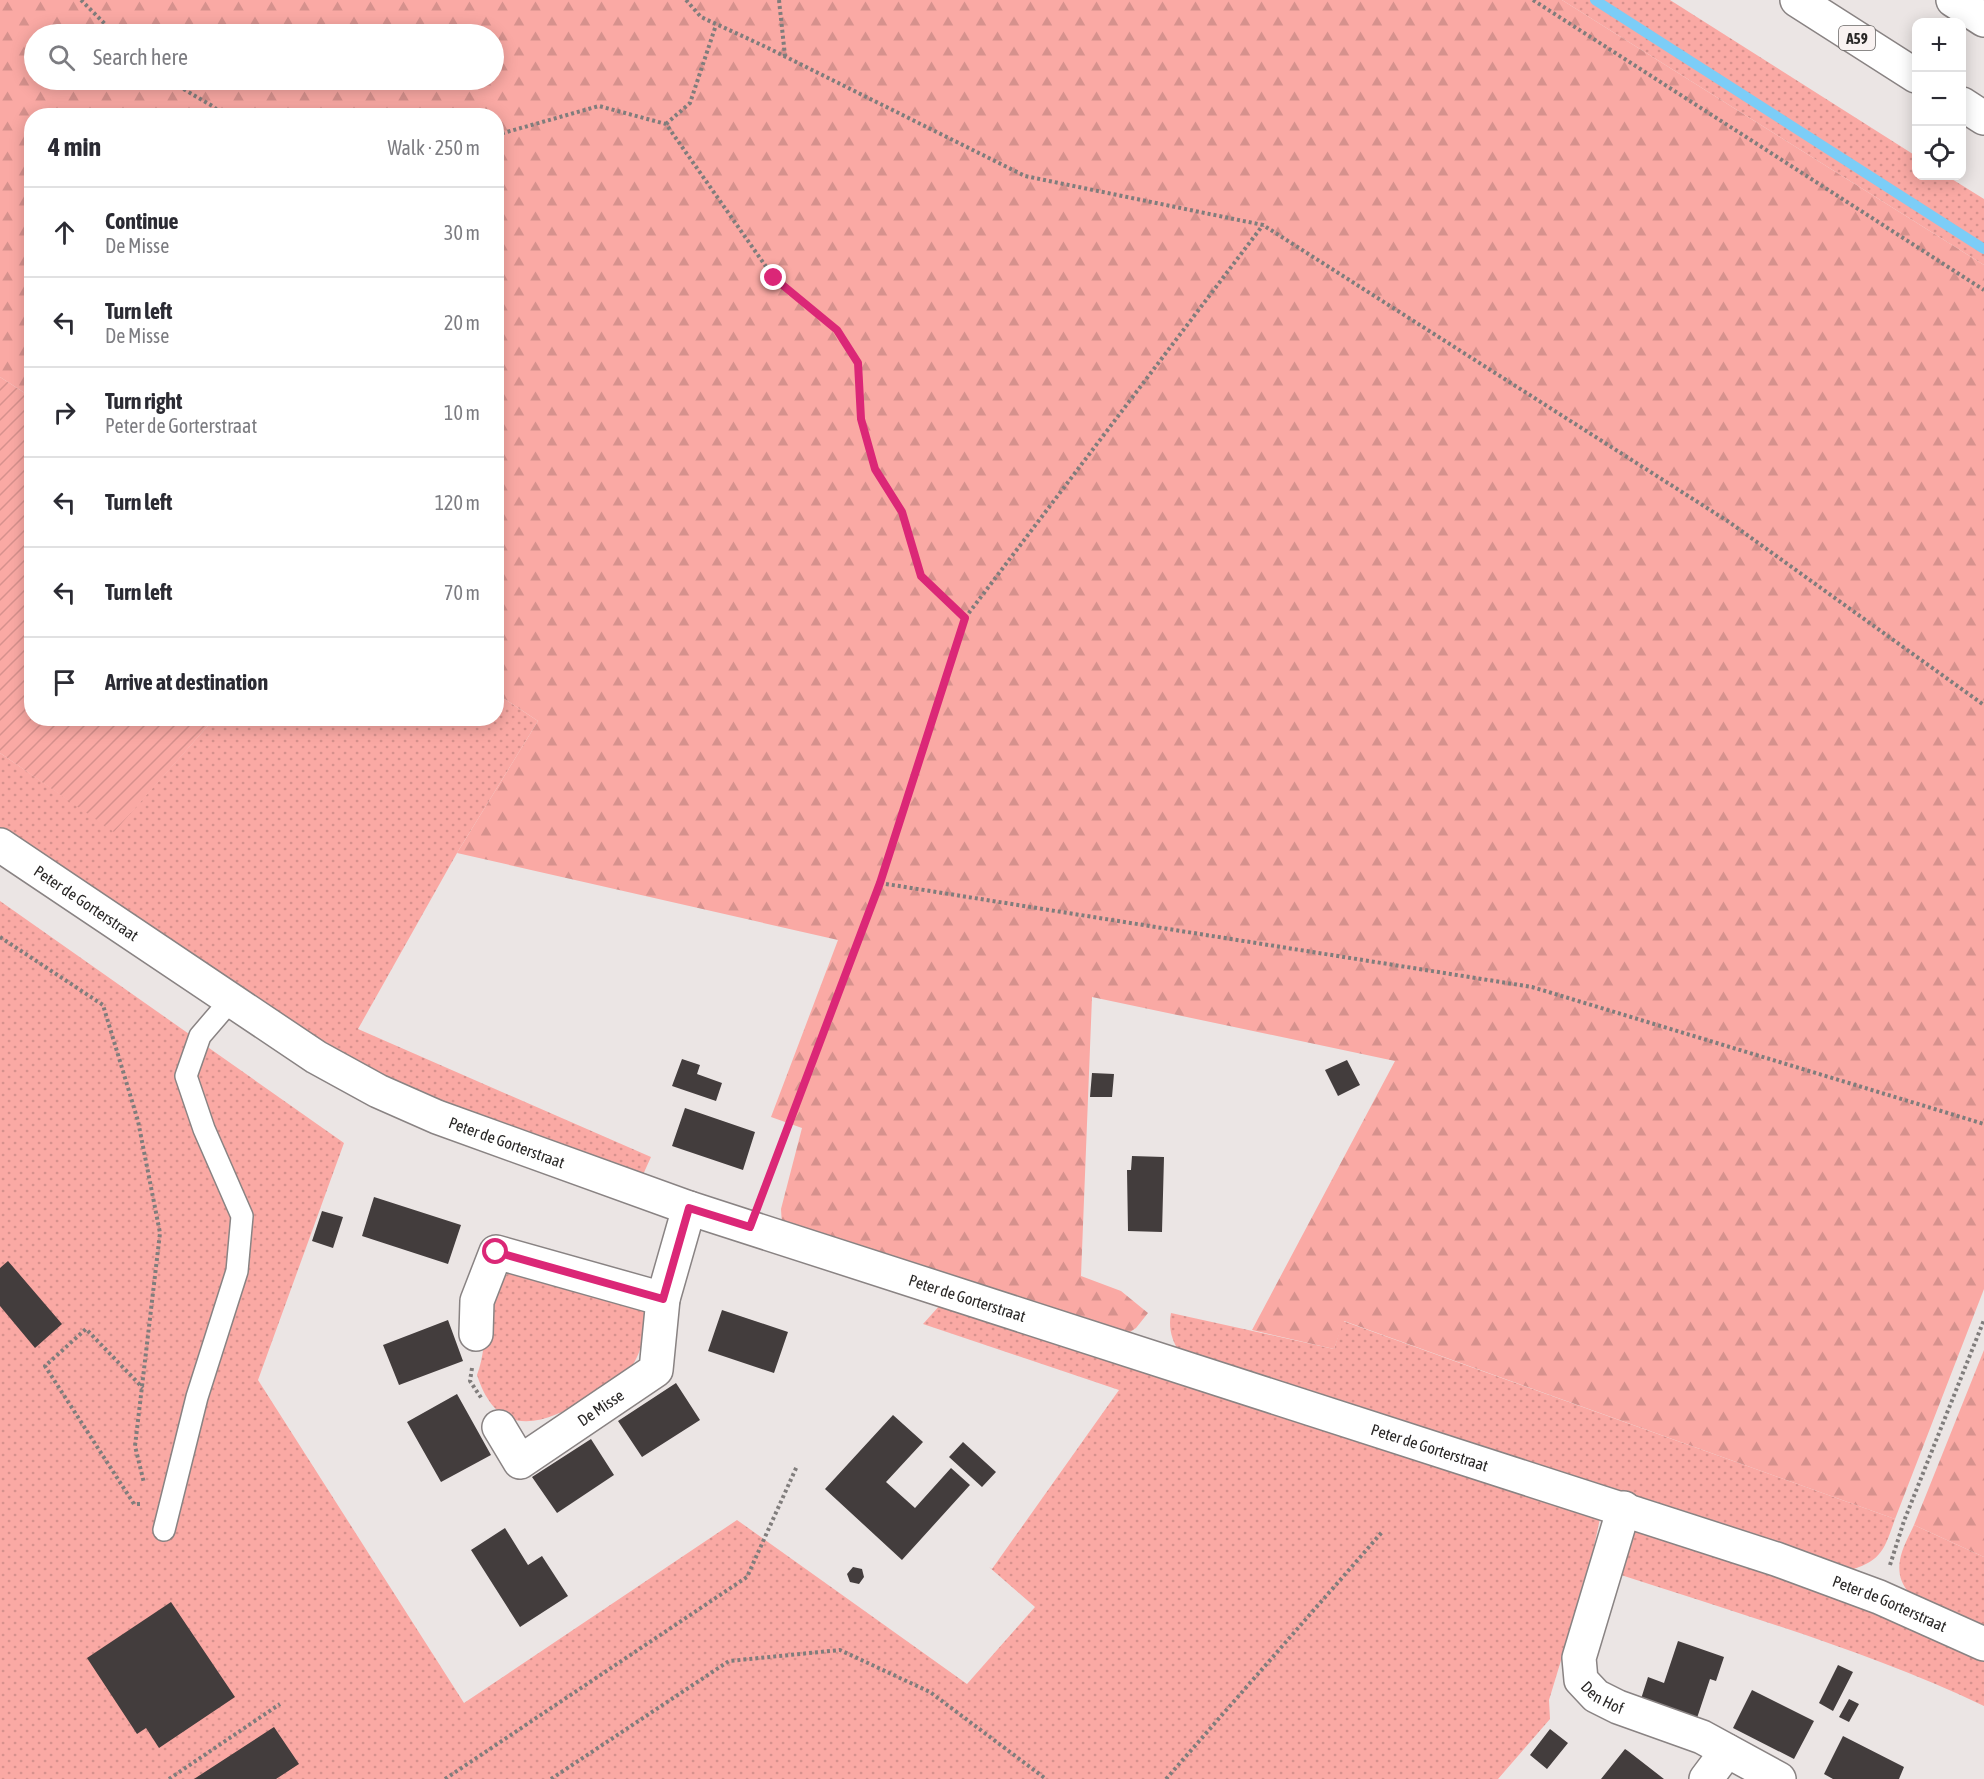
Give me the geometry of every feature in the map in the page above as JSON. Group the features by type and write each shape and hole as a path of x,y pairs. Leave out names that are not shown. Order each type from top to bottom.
{"main road":[{"name":"A59","path":"1797,0 1912,73"},
{"path":"1953,0 1984,20"},
{"path":"1966,107 1984,118"},
{"name":"Peter de Gorterstraat","path":"0,845 316,1057 378,1091 436,1117 689,1208 1624,1508 1776,1559 1879,1597 1984,1644"},
{"name":"De Misse","path":"498,1427 520,1462 656,1370 663,1299 689,1208"},
{"path":"476,1334 477,1301 496,1252 663,1299"},
{"name":"Den Hof","path":"1624,1508 1578,1658 1581,1680 1596,1696 1618,1707 1702,1737 1779,1779"},
{"path":"1706,1779 1726,1751"}],"lane":[{"path":"164,1530 197,1397 237,1272 242,1216 204,1129 186,1076 200,1036 230,1001"}],"path":[{"path":"81,0 105,24"},
{"path":"686,0 701,17 716,25 766,46 1025,177 1263,225 1729,522 1984,705"},
{"path":"766,46 785,56 779,0"},
{"path":"1533,0 1984,290"},
{"path":"666,124 690,103 716,25"},
{"path":"185,90 215,108"},
{"path":"504,133 599,106 666,124 774,278 837,330 858,363 861,419 875,469 902,512 921,576 965,618"},
{"path":"750,1227 880,883 965,618 1263,225"},
{"path":"880,883 1532,987 1984,1124"},
{"path":"0,938 103,1005 138,1121 160,1233 135,1446 150,1505 164,1530"},
{"path":"1879,1597 1904,1521 1984,1320"},
{"path":"143,1388 86,1329 45,1366 134,1503 150,1505"},
{"path":"476,1334 470,1381 498,1427"},
{"path":"445,1779 747,1578 797,1466"},
{"path":"1166,1779 1383,1531"},
{"path":"550,1779 729,1661 840,1650 930,1692 1046,1779"},
{"path":"169,1779 280,1704"}],"green space":[{"path":"0,0 1562,0 1984,265 1984,1289 1895,1519 1344,1321 1334,1349 1252,1330 1395,1061 1092,997 1081,1276 1121,1291 1148,1313 1136,1328 1124,1336 782,1225 781,1209 802,1128 771,1117 838,940 457,853 538,721 504,699 504,108 24,108 24,392 0,377"},
{"path":"1562,0 1670,0 1912,153 1912,180 1953,180 1984,199 1984,265"},
{"path":"0,377 24,392 24,726 208,726 114,832 0,753"},
{"path":"504,699 538,721 457,853 358,1029 651,1157 641,1179 542,1144 341,1058 0,831 0,753 114,831 208,726 504,726"},
{"path":"0,901 344,1143 258,1380 464,1703 737,1520 967,1684 1035,1607 989,1567 992,1569 1119,1390 923,1324 941,1304 1601,1514 1590,1565 1549,1700 1550,1719 1498,1779 0,1779"},
{"path":"512,1270 649,1312 639,1354 625,1375 572,1407 539,1420 524,1421 510,1418 497,1410 486,1396 477,1375 494,1292 501,1280"},
{"path":"1171,1313 1334,1349 1343,1321 1895,1519 1888,1539 1879,1554 1867,1564 1846,1571 1180,1353 1171,1334"},
{"path":"1984,1350 1984,1557 1914,1525"},
{"path":"1635,1525 1772,1569 1984,1657 1984,1706 1850,1651 1621,1575"},
{"path":"1914,1525 1984,1557 1984,1631 1927,1607 1905,1588 1900,1575 1900,1560"}],"building":[{"path":"682,1059 700,1065 697,1074 722,1083 716,1101 672,1086"},
{"path":"1347,1060 1360,1085 1338,1096 1325,1070"},
{"path":"1092,1073 1114,1074 1112,1097 1090,1097"},
{"path":"685,1108 755,1132 743,1170 672,1146"},
{"path":"1132,1156 1164,1157 1162,1232 1128,1231 1127,1170 1131,1170"},
{"path":"374,1197 461,1225 448,1264 362,1236"},
{"path":"322,1211 343,1217 333,1248 312,1241"},
{"path":"8,1261 62,1324 35,1348 0,1306 0,1268"},
{"path":"722,1310 788,1332 774,1373 708,1351"},
{"path":"448,1320 463,1361 399,1385 383,1345"},
{"path":"676,1383 700,1420 642,1457 618,1421"},
{"path":"457,1394 491,1455 441,1482 407,1422"},
{"path":"893,1415 923,1442 886,1482 915,1508 951,1468 970,1485 902,1560 825,1489"},
{"path":"591,1439 614,1475 557,1513 532,1477"},
{"path":"963,1442 996,1472 982,1487 949,1457"},
{"path":"505,1528 528,1565 542,1556 568,1596 520,1627 471,1550"},
{"path":"853,1567 862,1569 864,1577 859,1584 850,1582 847,1574"},
{"path":"171,1602 235,1697 159,1748 146,1728 137,1734 87,1658"},
{"path":"1678,1641 1724,1657 1716,1681 1710,1679 1696,1721 1640,1702 1648,1677 1664,1683"},
{"path":"1838,1665 1853,1672 1833,1711 1819,1703"},
{"path":"1752,1690 1814,1721 1794,1759 1733,1728"},
{"path":"1849,1699 1859,1704 1849,1722 1839,1717"},
{"path":"274,1727 299,1764 276,1779 194,1779"},
{"path":"1550,1729 1568,1743 1547,1769 1530,1755"},
{"path":"1843,1736 1904,1767 1899,1779 1833,1779 1824,1774"},
{"path":"1625,1749 1628,1751 1664,1779 1601,1779"}],"waterway":[{"path":"1595,0 1984,249"}],"route":[{"path":"496,1252 663,1299 689,1208 750,1227 880,883 965,618 921,576 902,512 875,469 861,419 858,363 837,330 774,278"}]}
